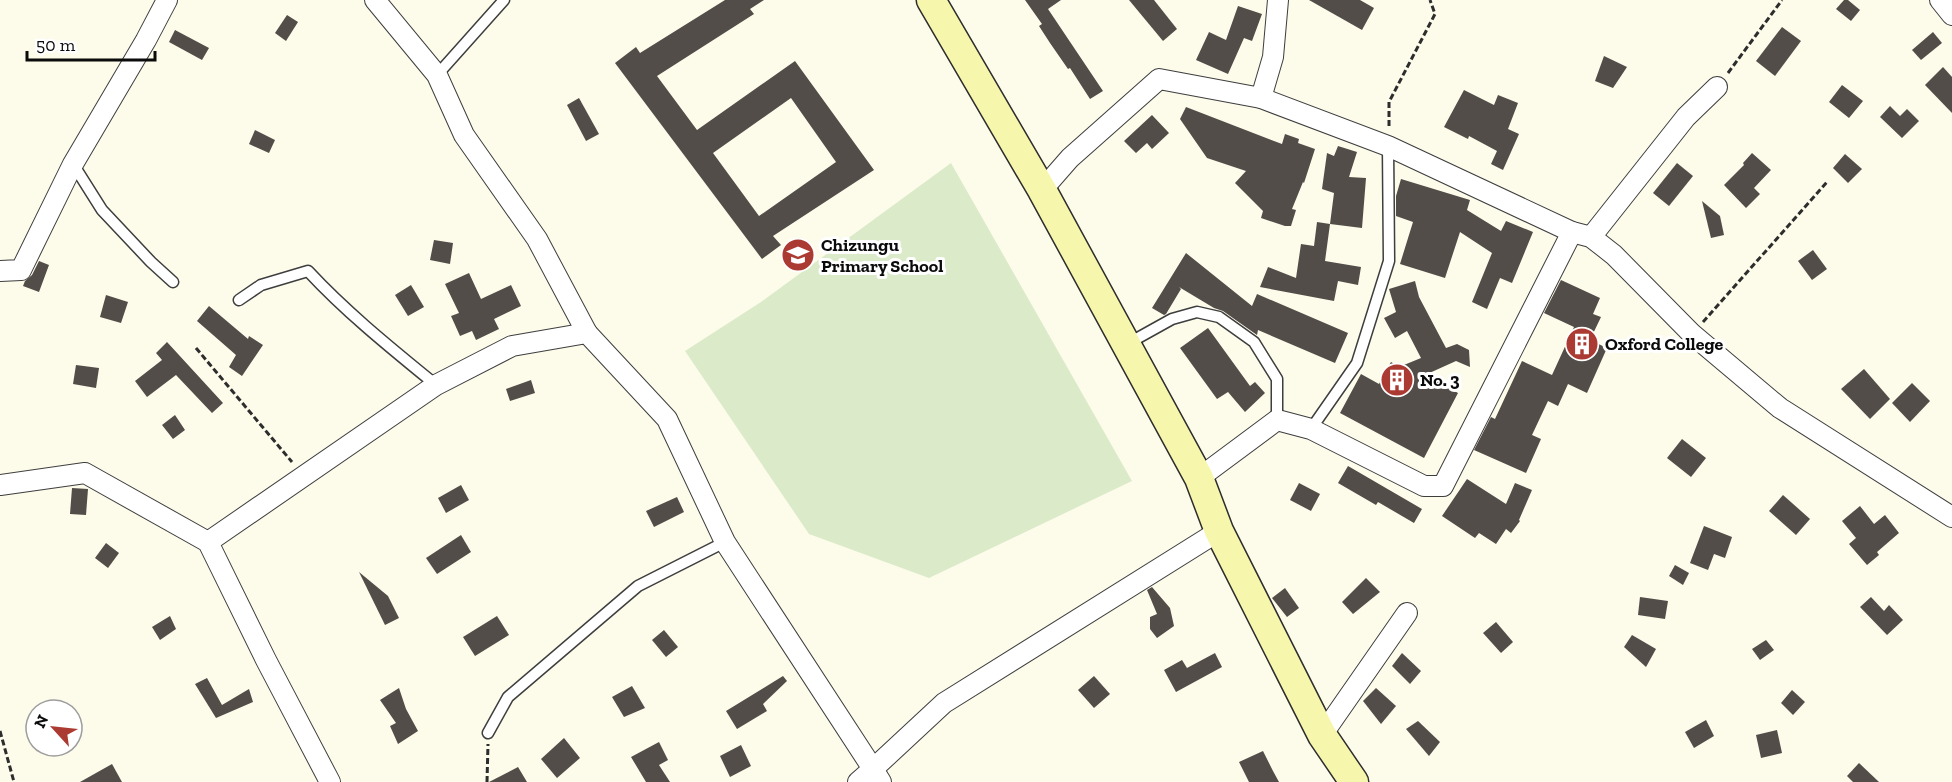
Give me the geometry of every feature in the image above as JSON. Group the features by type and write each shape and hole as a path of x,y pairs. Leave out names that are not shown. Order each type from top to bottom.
{"street":[{"path":"0,271 21,270 73,164 167,0"},
{"path":"375,0 437,75 464,135 537,239 587,333 667,419 725,542 871,778 944,703 1219,531"},
{"path":"931,0 1042,190 1199,478 1219,531 1322,735 1354,782"},
{"path":"1262,99 1273,57 1278,0"},
{"path":"1940,0 1952,15"},
{"path":"1042,190 1070,158 1159,79 1262,99 1388,146 1581,234 1614,255 1692,334 1780,408 1952,518"},
{"path":"1199,478 1277,420 1311,429 1424,486 1443,486 1581,234 1686,117 1717,87"},
{"path":"208,542 436,385 512,346 587,333"},
{"path":"0,485 85,472 208,542 330,782"},
{"path":"1322,735 1407,613"}],"lane":[{"path":"437,75 504,0"},
{"path":"1311,429 1357,363 1389,261 1388,146"},
{"path":"73,164 102,210 173,282"},
{"path":"239,300 261,285 308,271 366,328 436,385"},
{"path":"1126,344 1172,319 1197,312 1219,316 1254,342 1277,378 1277,420"},
{"path":"488,733 508,697 638,586 725,542"}],"path":[{"path":"1388,146 1389,102 1436,15 1430,0"},
{"path":"1717,87 1782,0"},
{"path":"1692,334 1827,182"},
{"path":"196,348 304,477"},
{"path":"0,731 14,782"},
{"path":"487,782 488,733"}],"green space":[{"path":"951,163 1132,481 929,578 809,534 685,351 761,302"}],"building":[{"path":"725,0 764,0 750,9 754,14 657,76 697,130 795,61 874,170 773,236 781,245 762,259 615,63 636,47 640,53","holes":["791,98 836,162 759,216 713,153"]},
{"path":"1025,0 1061,0 1048,9 1103,91 1090,99 1050,43 1039,26 1042,24"},
{"path":"1129,0 1154,0 1177,29 1163,41"},
{"path":"1309,0 1360,0 1374,8 1362,30"},
{"path":"1844,0 1848,0 1860,10 1851,21 1836,9"},
{"path":"1238,6 1262,14 1252,41 1244,38 1228,74 1196,60 1209,32 1226,40"},
{"path":"287,15 298,22 286,41 275,33"},
{"path":"1782,27 1801,41 1775,76 1756,61"},
{"path":"175,30 209,48 202,60 169,42"},
{"path":"1933,32 1942,43 1921,60 1912,50"},
{"path":"1604,56 1627,67 1613,88 1595,81"},
{"path":"1943,67 1952,77 1952,113 1925,85"},
{"path":"1842,85 1863,101 1849,118 1829,102"},
{"path":"1464,90 1494,105 1498,95 1518,103 1508,129 1519,134 1503,170 1491,164 1497,151 1469,136 1468,139 1444,127"},
{"path":"579,98 599,134 586,141 567,105"},
{"path":"1890,106 1900,116 1907,109 1919,121 1902,138 1880,117"},
{"path":"1186,107 1282,144 1285,134 1299,139 1298,143 1315,149 1304,183 1292,209 1296,210 1291,226 1261,218 1263,211 1235,183 1246,171 1207,158 1180,119"},
{"path":"1152,115 1169,133 1152,149 1147,143 1136,153 1124,141"},
{"path":"255,130 275,140 269,153 249,144"},
{"path":"1338,146 1357,152 1349,177 1366,178 1362,228 1330,224 1334,193 1322,189 1327,153 1334,156"},
{"path":"1752,153 1771,170 1754,188 1760,194 1746,208 1724,185 1744,165 1743,163"},
{"path":"1845,154 1862,169 1848,183 1833,168"},
{"path":"1677,163 1693,176 1669,206 1653,193"},
{"path":"1401,179 1470,200 1467,210 1501,231 1506,221 1533,232 1512,283 1500,278 1487,309 1472,302 1492,253 1460,232 1445,278 1400,264 1413,222 1396,216 1396,196"},
{"path":"1702,201 1720,216 1724,235 1711,238"},
{"path":"1317,222 1330,224 1325,261 1361,267 1358,285 1338,281 1334,301 1260,287 1268,267 1296,278 1301,244 1314,246"},
{"path":"434,240 453,243 450,264 430,260"},
{"path":"1813,250 1827,269 1812,280 1798,261"},
{"path":"1186,253 1252,306 1257,294 1348,333 1335,363 1258,330 1257,335 1223,311 1179,287 1181,289 1166,314 1152,308"},
{"path":"39,261 49,265 39,292 23,286"},
{"path":"469,273 481,299 511,285 521,306 494,319 499,329 476,340 472,331 460,336 451,316 459,313 445,284"},
{"name":"Oxford College","path":"1561,280 1600,298 1593,314 1601,317 1590,340 1607,348 1587,393 1568,384 1558,406 1548,401 1532,435 1541,439 1526,473 1474,450 1491,417 1495,419 1522,361 1552,375 1574,327 1544,313"},
{"path":"1415,281 1419,297 1446,348 1457,344 1469,350 1470,367 1456,361 1425,375 1458,393 1424,458 1340,413 1361,374 1379,384 1391,362 1399,367 1421,358 1407,331 1395,338 1384,318 1396,312 1389,289"},
{"path":"411,285 424,307 408,316 395,295"},
{"path":"106,295 128,302 121,323 100,317"},
{"path":"209,306 248,339 249,336 263,345 242,376 229,367 236,355 197,321"},
{"path":"1208,328 1250,386 1255,382 1265,393 1245,412 1228,392 1217,399 1180,348"},
{"path":"167,342 223,403 212,413 176,375 147,397 135,381 162,360 156,353"},
{"path":"76,365 99,368 96,388 73,384"},
{"path":"1864,369 1890,399 1870,419 1841,389"},
{"path":"531,380 535,393 510,401 506,389"},
{"path":"1912,383 1930,401 1910,422 1892,403"},
{"path":"175,415 185,430 173,439 162,425"},
{"path":"1682,439 1706,458 1691,477 1667,458"},
{"path":"1348,466 1422,509 1414,523 1378,502 1376,505 1338,483"},
{"path":"1467,479 1506,504 1515,483 1532,490 1520,521 1511,533 1506,529 1496,544 1479,533 1475,538 1442,516"},
{"path":"1299,483 1320,494 1311,511 1290,500"},
{"path":"461,485 469,500 446,513 438,498"},
{"path":"72,488 88,489 86,515 70,514"},
{"path":"1783,495 1810,519 1796,535 1769,511"},
{"path":"677,497 684,512 654,527 646,511"},
{"path":"1860,506 1874,524 1885,515 1899,533 1877,552 1879,555 1867,565 1849,544 1856,538 1842,521"},
{"path":"1704,526 1732,537 1725,558 1714,554 1708,570 1690,563"},
{"path":"461,535 471,552 437,574 426,558"},
{"path":"106,543 119,553 108,568 95,558"},
{"path":"1675,565 1689,573 1683,585 1669,576"},
{"path":"359,572 388,596 399,618 385,625"},
{"path":"1366,578 1380,592 1353,614 1342,602"},
{"path":"1152,587 1170,608 1174,626 1157,638 1150,629 1150,617 1157,614 1147,590"},
{"path":"1285,588 1299,608 1287,617 1272,598"},
{"path":"1640,597 1668,601 1665,619 1638,615"},
{"path":"1871,597 1884,611 1889,605 1903,620 1887,635 1860,607"},
{"path":"170,616 176,629 160,640 152,627"},
{"path":"497,616 509,635 475,656 463,637"},
{"path":"1496,622 1513,642 1501,653 1483,633"},
{"path":"664,630 678,647 666,657 652,640"},
{"path":"1632,635 1656,649 1646,667 1624,647"},
{"path":"1766,640 1774,650 1760,660 1752,649"},
{"path":"1215,653 1222,667 1176,692 1164,670 1182,660 1187,668"},
{"path":"1402,653 1421,671 1410,684 1392,666"},
{"path":"783,676 787,681 763,704 767,711 737,729 726,711"},
{"path":"1094,676 1110,694 1094,708 1078,690"},
{"path":"207,678 222,705 249,689 253,702 216,718 195,684"},
{"path":"632,686 645,708 624,717 612,697"},
{"path":"399,688 406,709 418,731 398,744 390,726 396,723 380,700"},
{"path":"1376,688 1396,706 1381,724 1363,701"},
{"path":"1792,690 1805,702 1793,715 1781,703"},
{"path":"1706,720 1714,736 1694,748 1685,732"},
{"path":"1418,721 1440,742 1429,756 1406,729"},
{"path":"1777,730 1782,753 1761,758 1756,735"},
{"path":"564,738 580,758 557,778 541,759"},
{"path":"659,742 668,760 659,765 670,782 646,782 631,757"},
{"path":"741,745 751,766 730,777 720,756"},
{"path":"1263,751 1279,782 1249,782 1239,762"},
{"path":"1859,763 1879,782 1853,782 1847,776"},
{"path":"112,764 122,782 80,782"},
{"path":"518,767 527,782 489,782"}],"place":[{"name":"Chizungu Primary School","path":"798,255"},
{"name":"Oxford College","path":"1582,344"},
{"name":"No. 3","path":"1397,380"}]}
